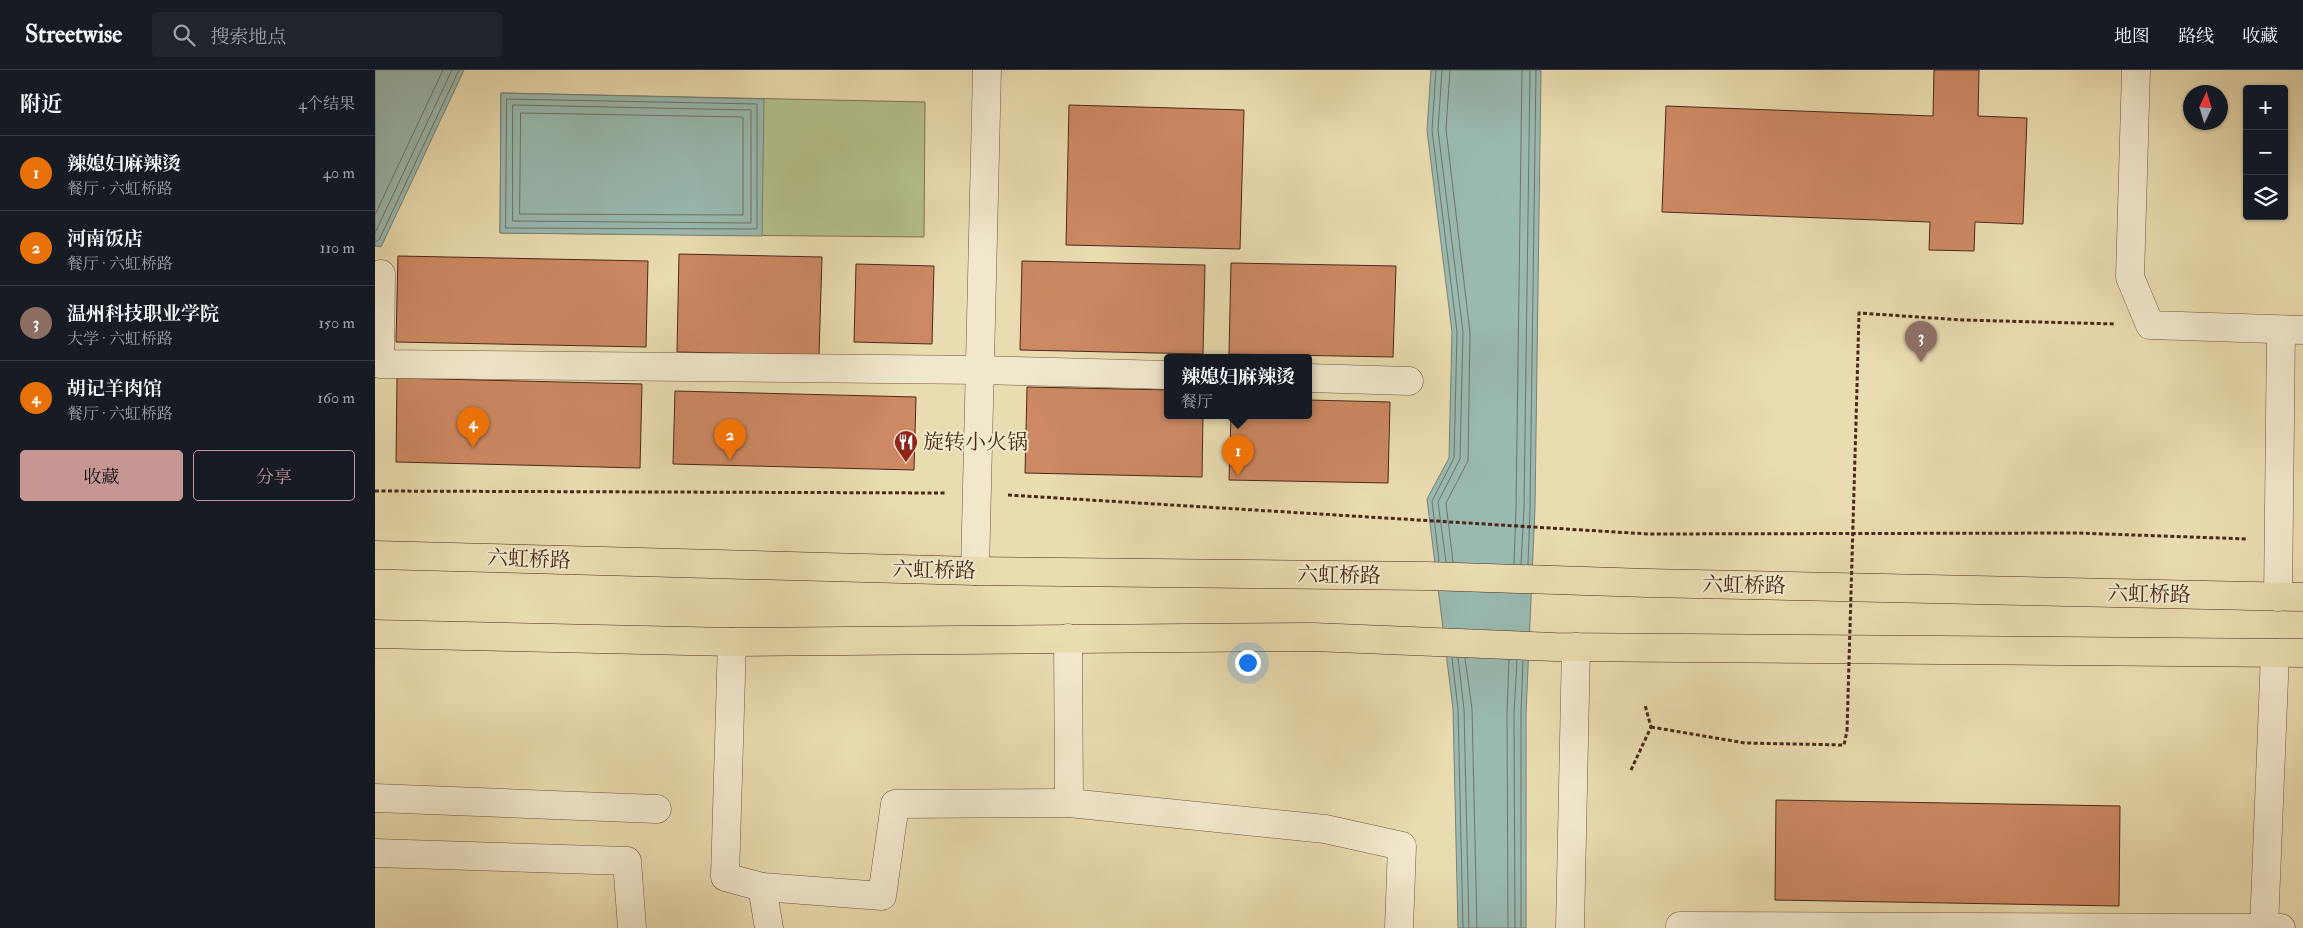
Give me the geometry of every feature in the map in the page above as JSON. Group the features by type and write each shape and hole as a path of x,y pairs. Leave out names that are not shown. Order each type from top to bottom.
{"main road":[{"name":"六虹桥路","path":"375,555 975,571 1427,576 1549,581 2291,597"},
{"path":"375,634 732,642 1313,636 1566,647 2303,653"}],"street":[{"path":"975,571 987,70"},
{"path":"2136,70 2130,277 2149,325 2292,330 2279,540 2291,597"},
{"path":"381,274 380,364 980,370 1164,375"},
{"path":"1312,378 1409,381"},
{"path":"1067,638 1069,803"},
{"path":"732,642 725,877 762,887 882,896 895,804 1069,803 1325,829 1402,846 1399,928"},
{"path":"1566,647 1570,928"},
{"path":"2264,928 2275,653"},
{"path":"375,798 657,809"},
{"path":"375,853 627,861 633,928"},
{"path":"762,887 769,928"},
{"path":"1680,926 2281,928"}],"path":[{"path":"1651,727 1755,744 1844,745 1847,731 1859,313 1963,320 2149,325"},
{"path":"375,491 977,494 1648,534 2077,533 2279,540"},
{"path":"1631,770 1651,727 1645,705"}],"green space":[{"path":"501,93 925,102 924,237 500,233"}],"water":[{"path":"375,70 464,70 381,247 375,246"},
{"path":"1431,70 1541,70 1535,508 1526,713 1526,928 1458,928 1453,709 1427,499 1449,458 1452,332 1427,130"},
{"path":"501,93 764,99 762,236 500,233"}],"building":[{"path":"1934,70 1979,70 1978,116 2027,118 2023,224 1975,222 1974,251 1929,250 1930,222 1662,212 1666,106 1933,116"},
{"path":"1069,105 1244,110 1240,249 1066,245"},
{"path":"679,254 822,257 819,355 677,352"},
{"path":"398,256 648,261 646,347 396,342"},
{"path":"1022,261 1205,265 1203,354 1020,350"},
{"path":"1231,263 1396,266 1393,357 1312,356 1312,354 1229,354"},
{"path":"856,264 934,266 932,344 854,342"},
{"path":"397,378 642,384 640,468 396,462"},
{"path":"1027,387 1164,390 1164,419 1203,419 1202,477 1025,473"},
{"path":"675,391 916,397 914,470 673,464"},
{"path":"1312,400 1390,402 1388,483 1229,480 1231,419 1312,419"},
{"path":"1776,800 2120,806 2119,906 1775,900"}],"place":[{"name":"温州科技职业学院","path":"1921,362"},
{"name":"胡记羊肉馆","path":"473,448"},
{"name":"河南饭店","path":"730,460"},
{"name":"旋转小火锅","path":"906,463"},
{"name":"辣媳妇麻辣烫","path":"1238,476"}]}
